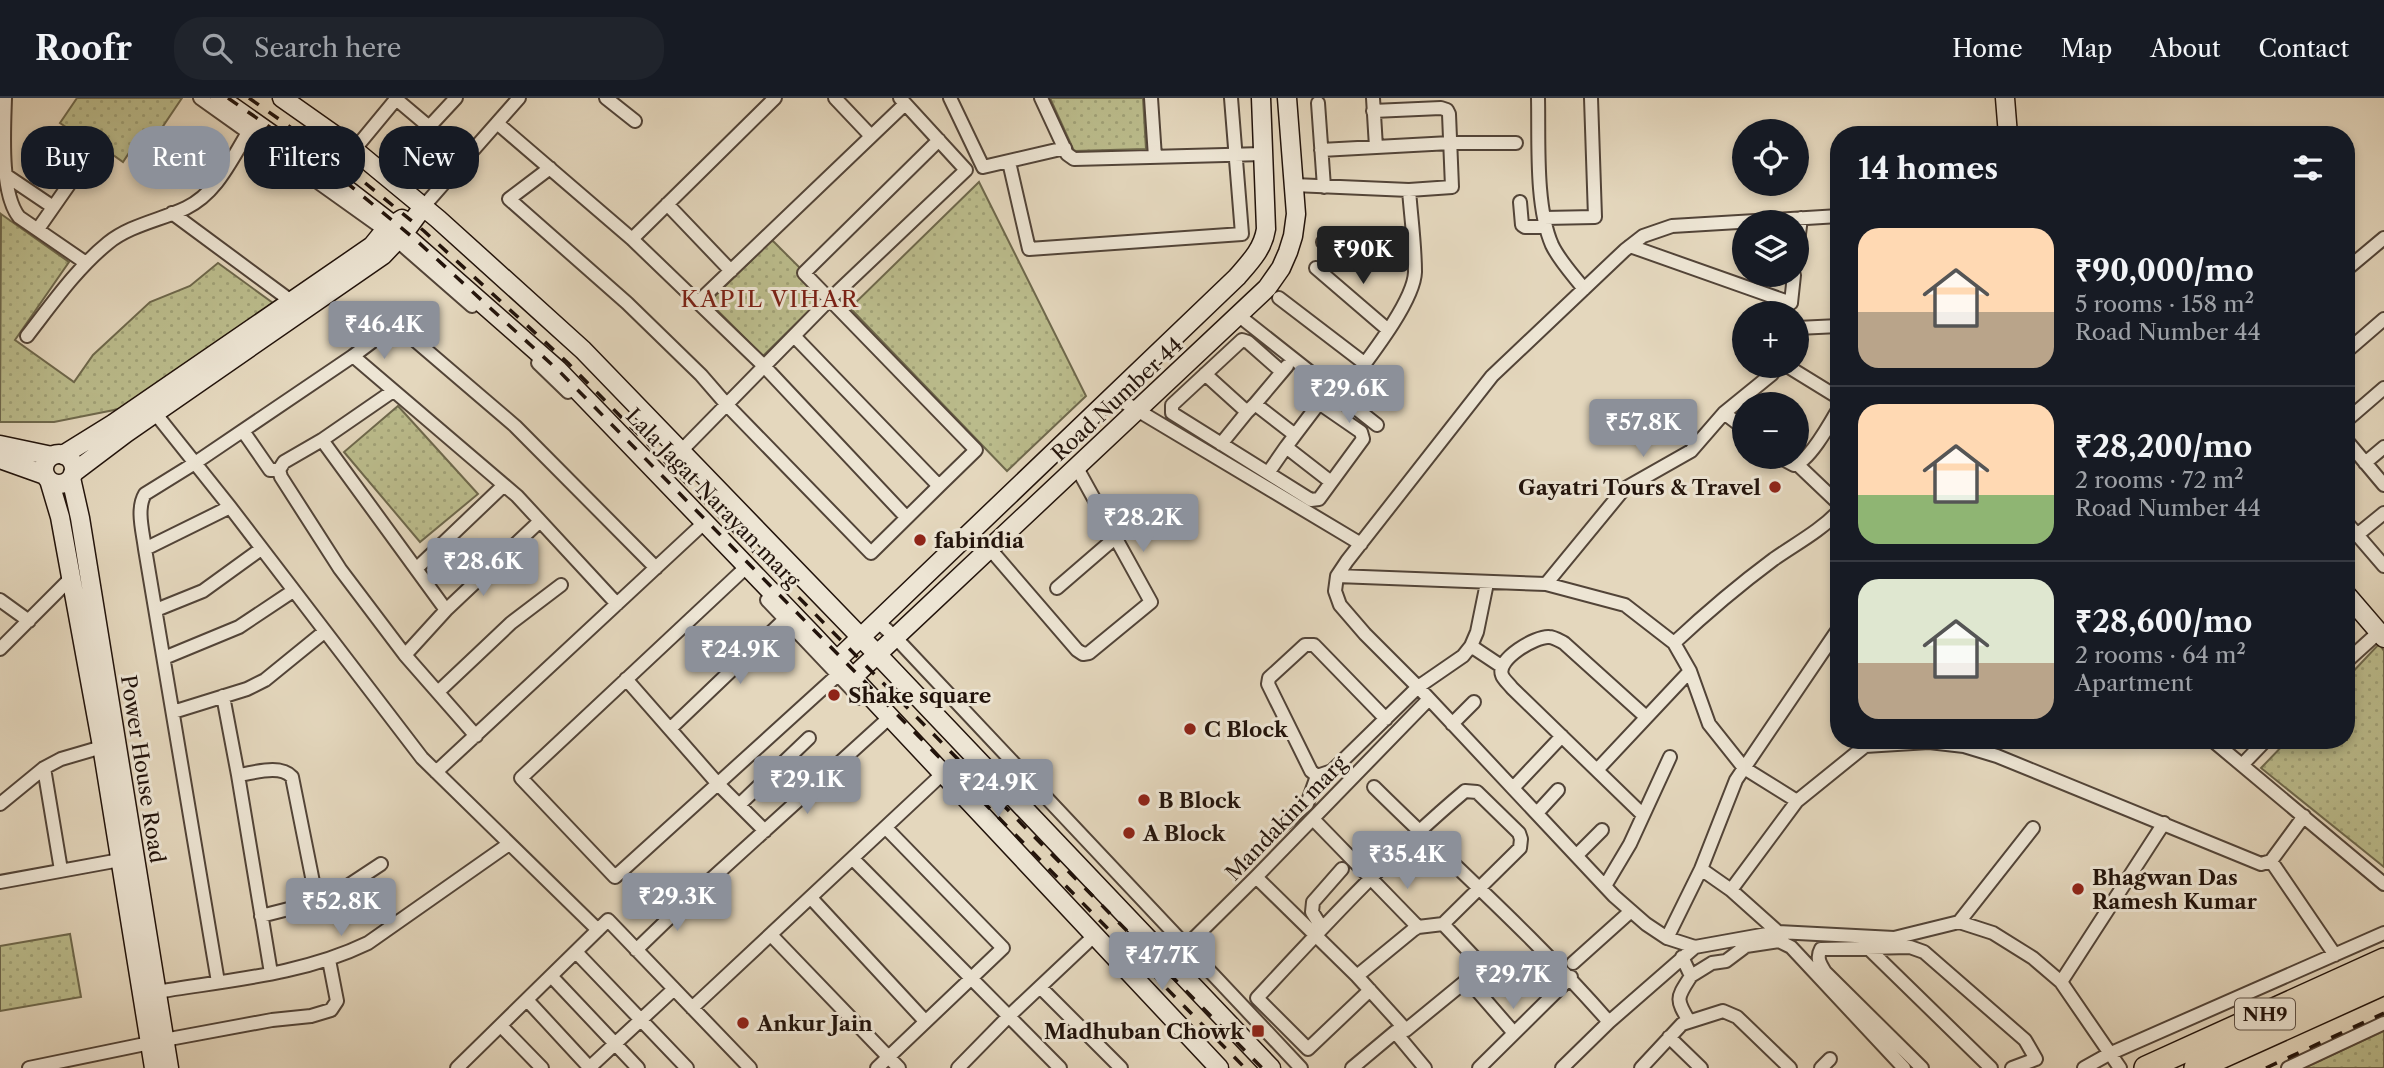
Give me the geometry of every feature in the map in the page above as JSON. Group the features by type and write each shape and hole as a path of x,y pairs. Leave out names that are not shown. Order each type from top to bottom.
{"highway":[{"name":"NH9","path":"2146,1068 2384,960"},
{"path":"2202,1067 2384,983"}],"street":[{"path":"5,98 2,117 3,200 19,217 86,263"},
{"path":"200,98 250,126"},
{"name":"Lala Jagat Narayan marg","path":"220,98 251,126"},
{"name":"Lala Jagat Narayan marg","path":"282,98 321,126"},
{"path":"365,136 396,98 428,126"},
{"path":"430,126 456,98"},
{"path":"479,143 519,98"},
{"path":"606,98 635,121"},
{"path":"632,239 775,98"},
{"path":"835,98 871,136"},
{"path":"950,98 983,167 1065,148"},
{"path":"1041,98 1065,148 1074,159 1263,154"},
{"path":"1152,98 1155,157"},
{"path":"1009,162 1029,249 1242,234 1231,98"},
{"name":"Road Number 44","path":"843,670 860,637 1237,278 1264,243 1266,229 1261,98"},
{"name":"Road Number 44","path":"843,670 877,654 1267,288 1288,252 1296,214 1287,98"},
{"path":"1538,98 1542,207 1545,223 1553,247 1584,289"},
{"path":"1520,202 1522,225 1525,227 1595,217 1591,98"},
{"path":"2005,98 2007,126"},
{"path":"681,452 829,300 967,170 903,101 871,136 698,302"},
{"path":"1318,103 1324,187"},
{"path":"1294,185 1409,190 1452,187 1447,110 1373,104 1376,147"},
{"path":"497,123 632,239 698,302 764,366 906,516"},
{"path":"27,335 86,263 110,241 202,198 215,186 244,140"},
{"path":"550,169 509,199 627,303 701,375 871,553 976,450 804,273 939,140"},
{"path":"1321,150 1516,144"},
{"name":"Lala Jagat Narayan marg","path":"365,159 423,206 583,351 877,654 1271,1068"},
{"path":"4,174 53,208"},
{"path":"38,229 66,189"},
{"name":"Lala Jagat Narayan marg","path":"344,189 558,370 701,525 843,670 1092,937 1219,1068"},
{"path":"0,459 58,484 150,408 291,301 394,232 438,189"},
{"path":"1268,473 1319,403 1335,393 1364,363 1403,308 1415,273 1409,190"},
{"path":"667,204 731,271"},
{"path":"172,213 291,301"},
{"path":"1809,218 1830,216"},
{"path":"1695,947 1667,938 1646,924 1605,886 1418,687 1365,635 1340,605 1335,590 1337,576 1492,376 1630,246 1643,236 1672,226 1732,222"},
{"path":"47,478 44,467 57,456 150,408 383,255 394,232"},
{"path":"1323,242 1412,237"},
{"path":"2355,262 2384,237"},
{"path":"1630,246 1732,282"},
{"path":"1316,268 1387,329"},
{"path":"1746,287 1791,303 1793,287"},
{"path":"1279,298 1364,363"},
{"path":"1238,315 1377,425"},
{"path":"2355,344 2384,318"},
{"path":"1809,327 1830,326"},
{"path":"218,982 145,549 140,511 142,498 353,356 384,332 404,331 515,426 656,568"},
{"path":"794,336 939,486"},
{"path":"1282,372 1248,342 1242,340 1172,405 1172,413 1311,500 1319,499 1363,439 1360,432 1319,403"},
{"path":"353,356 504,485 617,604"},
{"path":"1221,444 1293,359"},
{"path":"1205,374 1294,435"},
{"path":"1546,584 1624,489 1691,451 1724,414 1767,378"},
{"path":"1806,378 1830,392"},
{"path":"2355,413 2384,388"},
{"path":"393,391 322,440 284,462 279,470 340,569 405,655 476,736"},
{"path":"1112,395 1361,544"},
{"path":"150,408 230,507 422,758 598,930"},
{"path":"1724,414 1732,420"},
{"path":"1809,451 1830,423"},
{"path":"243,431 270,470 279,470"},
{"path":"322,440 446,610"},
{"path":"0,445 71,460 72,475"},
{"path":"1286,447 1331,482"},
{"path":"2365,463 2384,447"},
{"path":"2355,451 2384,485"},
{"path":"990,549 1083,654 1089,653 1151,602 1077,468"},
{"path":"1802,469 1830,495"},
{"name":"Power House Road","path":"72,475 109,744 120,860 157,1041 169,1068"},
{"name":"Power House Road","path":"47,478 60,517 71,578 109,744 156,992 157,1041 154,1068"},
{"path":"416,569 504,485"},
{"path":"145,549 230,507"},
{"path":"2357,535 2384,513"},
{"path":"405,655 446,610 540,521"},
{"path":"1674,643 1727,595 1830,521"},
{"path":"436,772 701,525 785,619 843,670 615,877 521,778 741,572"},
{"path":"2355,533 2384,566"},
{"path":"1056,588 1115,538"},
{"path":"156,610 203,591 261,549"},
{"path":"1337,576 1546,584 1625,605 1674,643 1690,671 1709,724 1744,768 1797,801"},
{"path":"0,649 71,578"},
{"path":"1386,719 1314,645 1305,645 1272,673 1268,684 1311,771 1317,776 1326,775 1345,760 1386,719 1418,687 1463,656 1477,632 1487,583"},
{"path":"438,692 511,623 561,585"},
{"path":"164,658 239,627 293,591"},
{"path":"0,600 29,621"},
{"path":"2355,604 2381,635 2355,655"},
{"path":"671,729 785,619"},
{"path":"877,621 1301,1068"},
{"path":"173,712 247,689 265,680 324,632"},
{"path":"1643,815 1511,688 1502,675 1501,666 1506,658 1539,638 1552,637 1564,643 1646,718"},
{"path":"1667,938 1701,869 1736,780 1830,641"},
{"path":"1471,646 1501,666"},
{"path":"1597,770 1690,671"},
{"path":"626,679 718,784 765,831"},
{"path":"223,696 271,973"},
{"name":"Mandakini marg","path":"1170,962 1429,699"},
{"path":"1452,724 1474,702"},
{"path":"707,883 887,720 937,779 1092,937 1212,1068"},
{"path":"1513,788 1562,736"},
{"path":"739,805 809,738"},
{"path":"0,804 44,768 109,744"},
{"path":"1731,890 1797,801 1860,749"},
{"path":"1974,749 2261,864 2271,861 2304,816"},
{"path":"2223,749 2384,884"},
{"path":"2242,765 2257,749"},
{"path":"1605,886 1630,844 1670,757"},
{"path":"1345,760 1358,771"},
{"path":"44,768 61,870"},
{"path":"238,775 280,770 292,777 317,902"},
{"path":"1275,832 1307,804 1317,776"},
{"path":"692,1008 937,779"},
{"path":"1374,787 1480,887 1571,978 1609,1022"},
{"path":"1536,813 1558,790"},
{"path":"1357,976 1418,927 1443,924 1520,848 1521,839 1514,827 1477,792 1465,791 1418,831 1257,998 1308,1049 1370,990"},
{"path":"1313,819 1418,927"},
{"path":"2061,982 2164,823"},
{"path":"877,1068 1003,948 886,828"},
{"path":"1959,922 2033,828"},
{"path":"1577,856 1602,830"},
{"path":"156,992 305,968 329,960 369,943 509,844"},
{"path":"853,859 1060,1068"},
{"path":"0,881 120,860"},
{"path":"2271,861 2335,955"},
{"path":"261,916 317,902 340,892 381,864"},
{"path":"1319,931 1312,912 1312,902 1342,869"},
{"path":"1701,869 1731,890 1778,932"},
{"path":"1256,877 1319,931 1370,990 1425,1068"},
{"path":"636,950 695,893"},
{"path":"811,898 925,1021"},
{"path":"1573,963 1631,911"},
{"path":"457,1068 608,920 750,1068"},
{"path":"1922,1068 1825,972 1819,963 1818,955 1821,949 1877,944 1959,922 1993,933 2033,958 2061,982 2120,1068"},
{"path":"1352,1068 1478,971 1480,966 1477,960 1443,924"},
{"path":"1562,1068 1609,1022 1695,947 1778,932 1910,947 1924,952 2019,1035 2036,1059 2012,1068"},
{"path":"2084,1068 2109,1054 2384,933"},
{"path":"771,935 899,1068"},
{"path":"958,1068 1092,937"},
{"path":"1689,1021 1678,1002 1679,995 1691,976 1712,963 1726,961 1746,946 1779,940 1791,947 1904,1068"},
{"path":"1877,944 1992,1068"},
{"path":"576,952 687,1068"},
{"path":"1682,957 1691,976"},
{"path":"29,1068 157,1041 311,1016 331,1010 337,1001 329,960"},
{"path":"552,976 638,1068"},
{"path":"1479,1068 1571,978"},
{"path":"1468,980 1514,1033"},
{"path":"1040,987 1121,1068"},
{"path":"528,1001 589,1068 674,989"},
{"path":"1641,1068 1669,1037 1689,1021 1723,1011 1730,1012 1790,1068"},
{"path":"2288,1068 2384,1023"},
{"path":"501,1026 542,1068"},
{"path":"1669,1037 1701,1068"}],"green space":[{"path":"77,98 182,98 163,126 128,126 128,154 123,162 114,156 114,126 64,126 60,123"},
{"path":"1050,98 1143,98 1146,149 1074,151"},
{"path":"979,182 1086,396 1007,471 850,308"},
{"path":"1,214 69,262 15,340 74,382 93,355 150,302 190,286 218,263 273,303 124,408 54,422 0,422"},
{"path":"772,240 826,294 763,356 709,302"},
{"path":"398,406 478,494 420,542 344,452"},
{"path":"2379,644 2384,651 2384,867 2261,768 2279,749 2355,749 2355,670"},
{"path":"70,934 81,997 0,1011 0,946"},
{"path":"2384,1031 2384,1068 2304,1068"}],"railway":[{"path":"228,98 330,169 416,240 560,372 1245,1068"},
{"path":"249,98 337,160 424,231 568,363 1262,1068"},
{"path":"2266,1068 2384,1013"}],"place":[{"name":"Gayatri Tours & Travel","path":"1775,487"},
{"name":"fabindia","path":"920,540"},
{"name":"Shake square","path":"834,695"},
{"name":"C Block","path":"1190,729"},
{"name":"B Block","path":"1144,800"},
{"name":"A Block","path":"1129,833"},
{"name":"Bhagwan Das Ramesh Kumar","path":"2078,889"},
{"name":"Ankur Jain","path":"743,1023"},
{"name":"Madhuban Chowk","path":"1258,1031"}],"district":[{"name":"KAPIL VIHAR","path":"770,299"}]}
